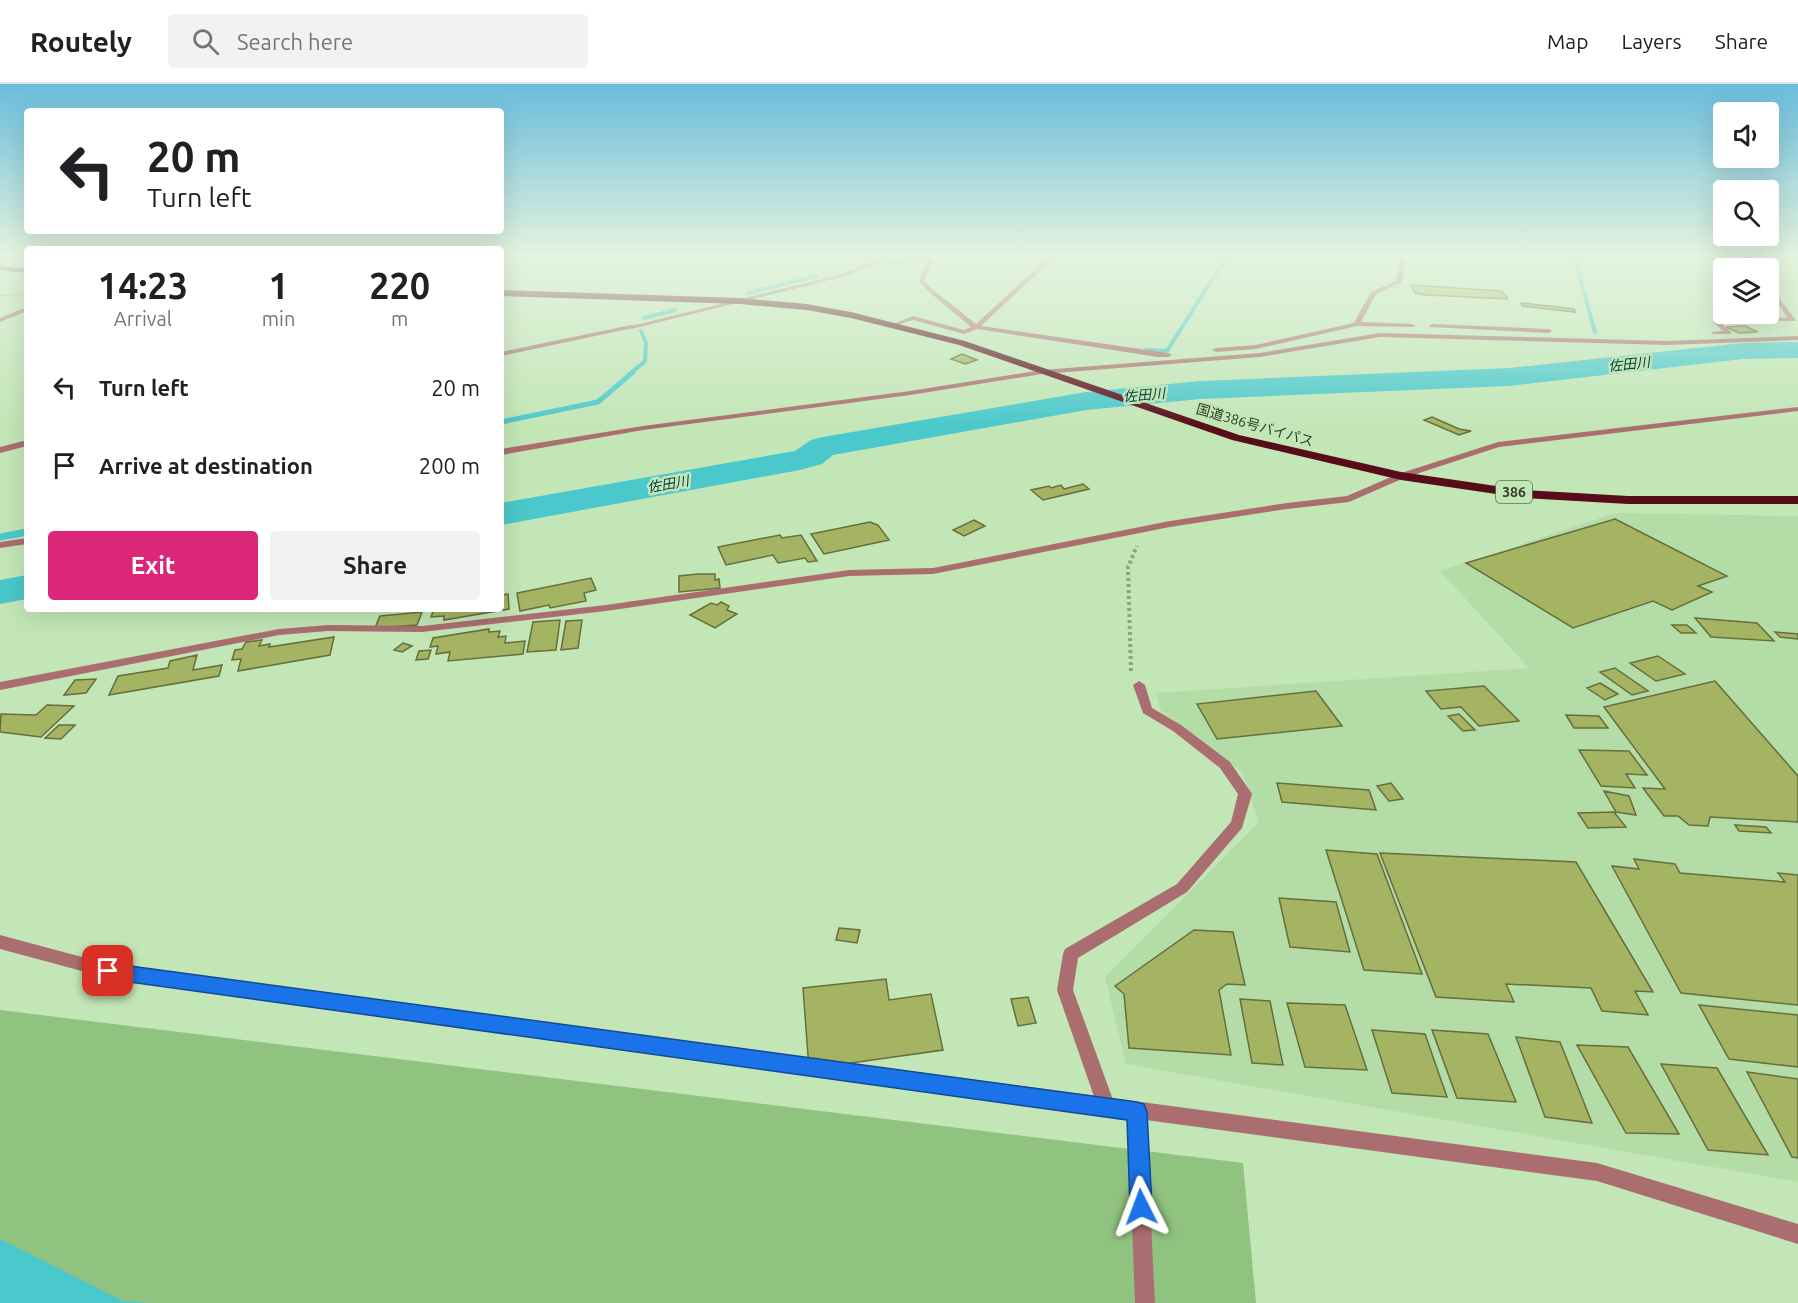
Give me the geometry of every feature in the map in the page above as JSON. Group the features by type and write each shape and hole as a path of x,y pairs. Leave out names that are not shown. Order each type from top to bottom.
{"highway":[{"name":"国道386号バイパス","path":"836,313 895,325 962,343 1236,438 1401,476 1523,494 1628,500 1798,500"}],"street":[{"path":"0,320 17,313"},
{"path":"504,353 690,313"},
{"path":"958,313 976,327 1158,356 1256,347 1358,324 1416,326"},
{"path":"895,325 913,318 964,332 976,327 991,313"},
{"path":"1358,324 1363,313"},
{"path":"1779,319 1793,320 1788,313"},
{"path":"1779,319 1798,324"},
{"path":"1427,326 1628,335 1729,333 1718,324"},
{"path":"504,451 644,428 910,393 1042,372 1260,355 1401,333 1667,342 1798,338"},
{"path":"0,686 279,632 328,628 422,629 606,608 849,573 933,571 1145,529 1287,506 1349,499 1401,476 1498,445 1798,409"},
{"path":"0,450 24,444"},
{"path":"0,545 24,541"},
{"path":"1107,1108 1065,990 1071,954 1182,888 1237,824 1245,794 1225,765 1177,728 1147,710 1139,686"},
{"path":"0,942 108,971 1107,1108 1597,1172 1798,1234"},
{"path":"1137,1112 1146,1303"}],"path":[{"path":"1139,686 1131,671 1128,567 1145,529"}],"shaded area":[{"path":"1616,513 1798,516 1798,1182 1126,1064 1105,977 1259,822 1242,772 1161,711 1156,693 1529,668 1440,571"},
{"path":"0,1010 1243,1163 1256,1303 0,1303"}],"water":[{"path":"0,1239 123,1301 148,1303 0,1303"}],"building":[{"path":"1745,326 1758,332 1739,333 1726,327"},
{"path":"962,354 977,360 965,364 951,359"},
{"path":"1432,417 1459,429 1471,431 1459,435 1424,420"},
{"path":"1083,484 1089,489 1043,500 1031,490 1061,485 1064,489"},
{"path":"1615,519 1727,576 1698,586 1712,592 1672,610 1653,601 1573,628 1466,563"},
{"path":"974,520 985,526 964,536 953,530"},
{"path":"870,522 878,525 889,540 824,554 811,534"},
{"path":"780,535 782,538 801,535 817,561 808,562 805,558 778,563 773,555 726,565 718,547"},
{"path":"715,574 715,580 719,579 720,588 679,592 679,576"},
{"path":"591,578 596,590 584,593 586,601 520,611 517,593"},
{"path":"508,594 509,609 504,610 504,595"},
{"path":"721,602 729,606 727,610 737,614 715,628 690,615 711,603 717,605"},
{"path":"422,612 417,625 375,628 380,616"},
{"path":"433,612 491,612 444,620 444,616 431,617"},
{"path":"1695,618 1757,623 1774,641 1711,637"},
{"path":"560,620 556,650 527,652 533,622"},
{"path":"582,620 578,648 561,650 566,621"},
{"path":"1672,625 1687,625 1696,633 1681,633"},
{"path":"489,629 489,632 500,631 498,637 506,636 505,643 525,641 523,654 448,661 450,652 436,654 438,646 430,647 433,638"},
{"path":"1775,632 1798,634 1798,639 1780,637"},
{"path":"334,637 330,655 238,671 241,659 232,660 235,650 242,649 246,642 262,640 259,646 270,644 269,647"},
{"path":"403,643 412,646 402,652 394,650"},
{"path":"431,650 428,659 416,660 419,651"},
{"path":"197,655 193,670 222,665 219,676 109,695 118,676 168,668 170,661"},
{"path":"1658,656 1685,674 1656,681 1630,663"},
{"path":"1615,668 1648,691 1632,695 1600,672"},
{"path":"96,679 86,693 64,695 75,680"},
{"path":"1715,681 1798,776 1798,822 1710,817 1708,826 1689,825 1678,816 1664,816 1643,788 1665,789 1604,707"},
{"path":"1600,683 1618,694 1605,700 1587,688"},
{"path":"1484,686 1519,721 1479,726 1461,707 1441,709 1426,691"},
{"path":"1316,691 1342,726 1217,739 1197,704"},
{"path":"47,705 74,706 41,737 0,732 1,714 36,715"},
{"path":"1459,714 1475,730 1463,731 1448,716"},
{"path":"1566,715 1599,716 1608,728 1574,728"},
{"path":"59,725 75,725 61,739 45,738"},
{"path":"1579,750 1629,751 1647,775 1626,774 1635,788 1601,786"},
{"path":"1277,783 1369,790 1376,810 1282,802"},
{"path":"1391,783 1403,799 1389,801 1377,786"},
{"path":"1604,791 1629,796 1636,815 1616,812"},
{"path":"1614,812 1626,827 1588,828 1578,813"},
{"path":"1735,825 1766,827 1771,833 1739,831"},
{"path":"1326,850 1377,854 1422,974 1364,970"},
{"path":"1380,853 1576,862 1653,992 1635,991 1648,1015 1602,1011 1591,988 1506,984 1514,1002 1436,997"},
{"path":"1634,859 1675,864 1680,873 1785,882 1778,873 1798,875 1798,1005 1681,993 1612,866 1639,869"},
{"path":"1279,898 1336,902 1350,952 1290,947"},
{"path":"839,928 860,930 857,943 836,940"},
{"path":"1194,930 1233,932 1245,985 1227,984 1219,990 1231,1055 1129,1048 1124,994 1115,986"},
{"path":"886,979 889,1000 931,994 943,1050 809,1069 803,988"},
{"path":"1028,997 1036,1023 1018,1026 1011,999"},
{"path":"1240,999 1270,1001 1283,1065 1252,1063"},
{"path":"1287,1003 1345,1005 1367,1070 1305,1067"},
{"path":"1699,1005 1798,1015 1798,1067 1729,1059"},
{"path":"1372,1030 1425,1034 1447,1097 1392,1093"},
{"path":"1432,1030 1488,1034 1516,1102 1457,1098"},
{"path":"1516,1037 1560,1042 1592,1123 1545,1117"},
{"path":"1577,1045 1628,1047 1679,1134 1626,1133"},
{"path":"1661,1064 1717,1068 1768,1155 1708,1150"},
{"path":"1747,1072 1798,1079 1798,1158 1792,1157"}],"waterway":[{"path":"644,318 664,313"},
{"path":"1146,350 1167,351 1191,313"},
{"path":"1590,313 1595,332"},
{"path":"631,373 645,361 646,343 641,331"},
{"name":"佐田川","path":"504,513 800,460 810,457 823,447 1086,401 1201,390 1509,377 1743,351 1798,350"},
{"path":"504,421 598,402 633,372"},
{"path":"0,537 24,533"},
{"name":"佐田川","path":"0,592 24,588"}],"route":[{"path":"108,971 1137,1112 1141,1207"}]}
